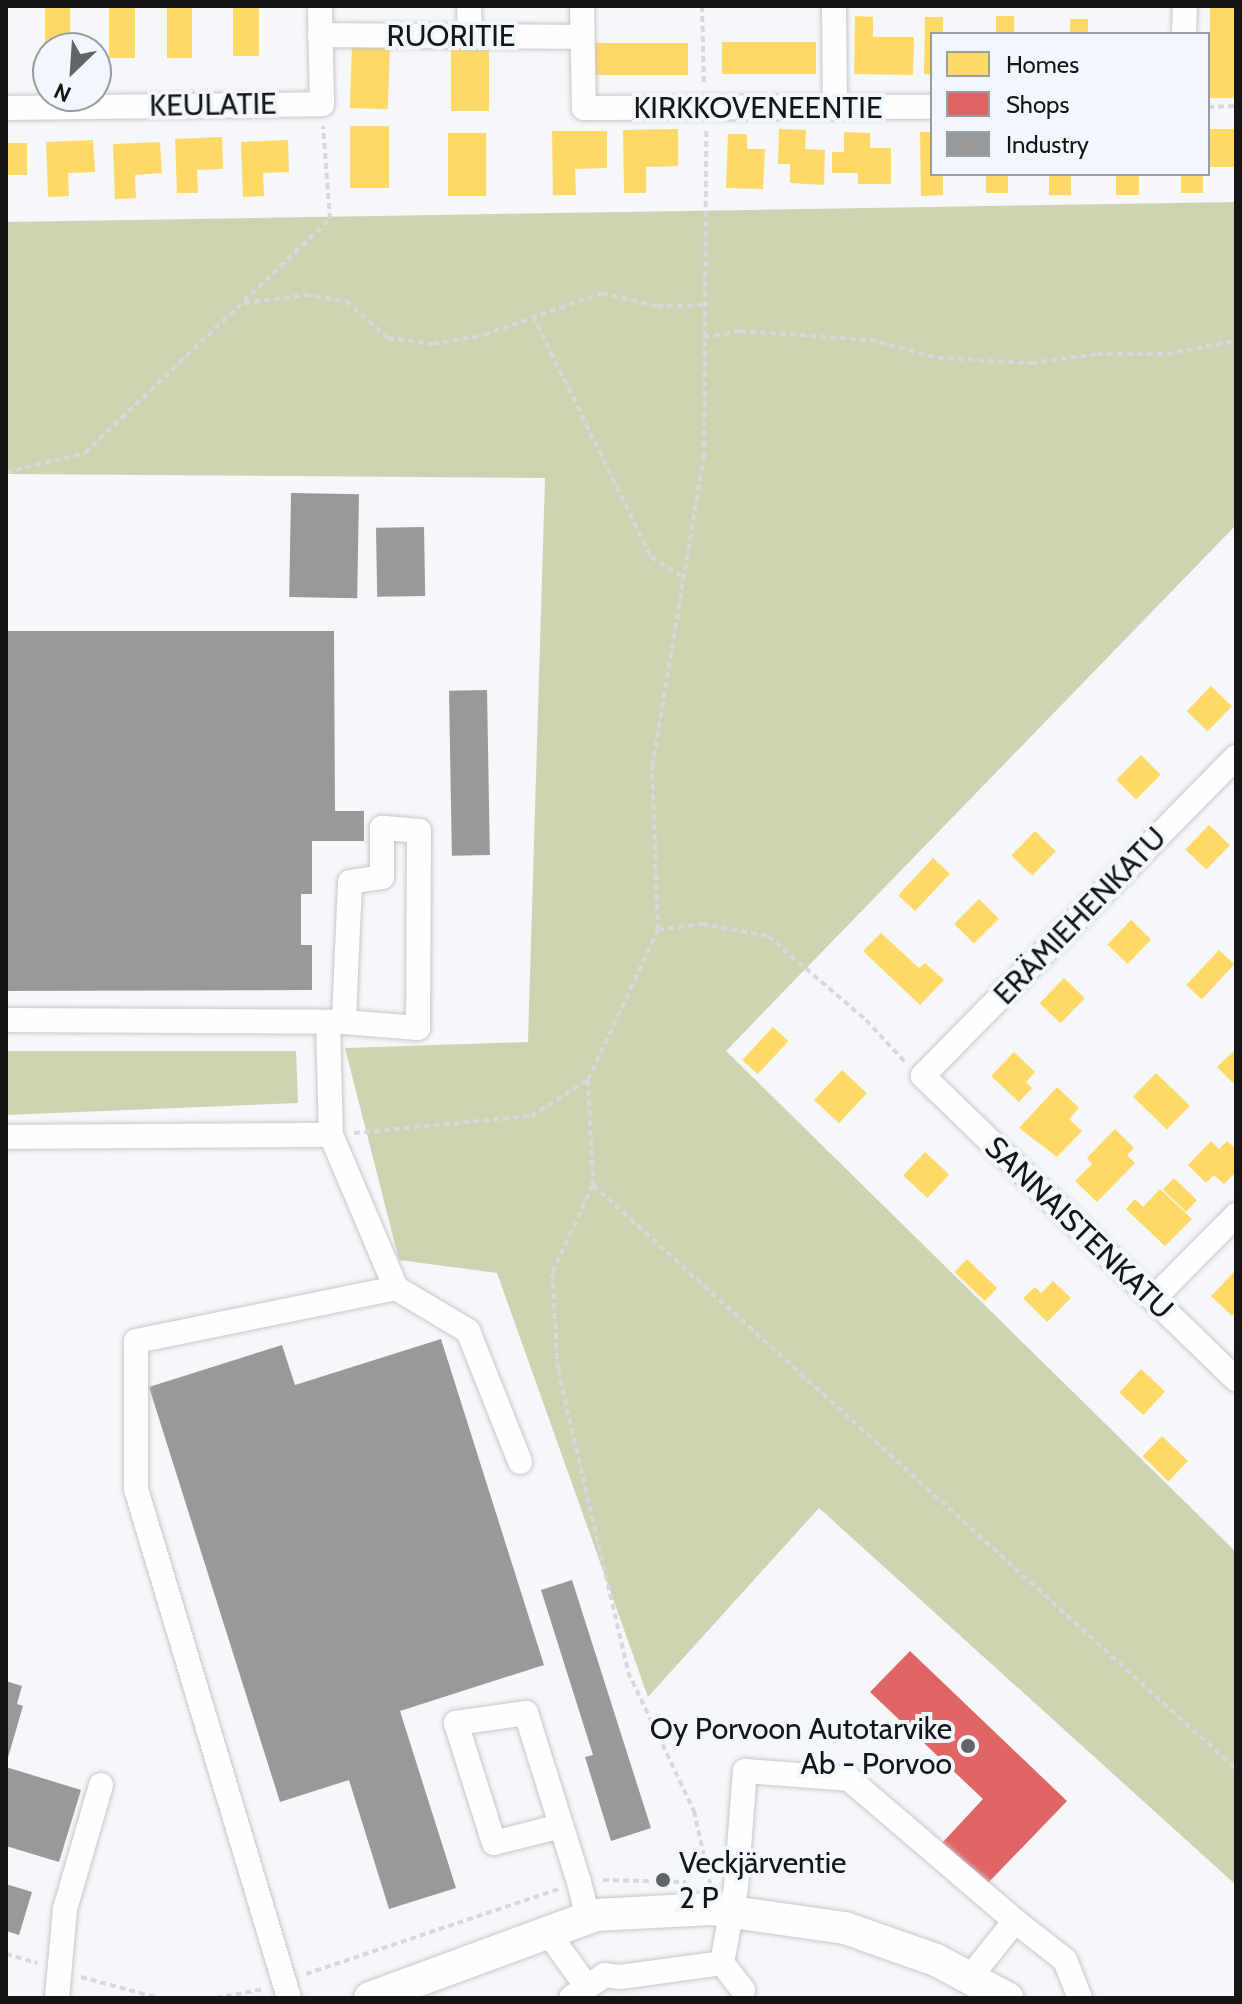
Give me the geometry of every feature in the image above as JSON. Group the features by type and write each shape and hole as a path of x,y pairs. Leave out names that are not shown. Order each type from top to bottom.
{"main road":[{"path":"370,1998 588,1918 730,1909 845,1928 971,1976 1007,1998"}],"street":[{"name":"KEULATIE","path":"6,108 322,104 320,6"},
{"path":"469,6 470,37"},
{"path":"582,6 582,37"},
{"path":"834,6 835,108"},
{"path":"1184,32 1185,6"},
{"name":"RUORITIE","path":"320,35 582,37"},
{"name":"KIRKKOVENEENTIE","path":"582,37 584,108 930,107"},
{"name":"ERÄMIEHENKATU","path":"915,1070 1236,757"},
{"path":"6,1020 336,1022 418,1028 419,831 382,828 382,877 350,882 336,1022 331,1135 396,1288 468,1331 520,1462"},
{"name":"SANNAISTENKATU","path":"915,1070 1236,1379"},
{"path":"6,1137 331,1135"},
{"path":"1154,1298 1236,1215"},
{"path":"289,1998 136,1489 136,1341 396,1288"},
{"path":"561,1826 494,1843 456,1723 526,1713 561,1826 588,1918"},
{"path":"743,1990 722,1963 745,1771 849,1779 1065,1960 1080,1998"},
{"path":"57,1998 65,1909 101,1785"},
{"path":"971,1976 1015,1921"},
{"path":"549,1934 579,1992 605,1975 620,1977 722,1963"}],"path":[{"path":"702,6 705,110 704,457 652,767 658,930 588,1080 593,1185 552,1273 558,1370 628,1672 694,1811 710,1883"},
{"path":"6,471 85,453 330,219 322,104"},
{"path":"1210,107 1236,106"},
{"path":"241,304 305,295 346,301 388,338 433,344 484,335 602,293 657,306 704,305"},
{"path":"533,316 651,557 685,578"},
{"path":"704,337 740,331 870,340 938,358 1031,363 1097,354 1167,354 1236,341"},
{"path":"658,930 702,924 768,936 866,1020 915,1070"},
{"path":"331,1135 531,1116 588,1080"},
{"path":"593,1185 1236,1769"}],"green space":[{"path":"1236,202 1236,525 726,1051 1236,1552 1236,1885 819,1508 648,1697 497,1273 399,1260 345,1048 528,1042 545,478 6,474 6,222"},
{"path":"6,1051 296,1051 298,1103 6,1115"}],"building: Homes":[{"path":"45,6 70,6 70,32 45,32"},
{"path":"109,6 135,6 135,58 112,58 112,32 109,32"},
{"path":"167,6 192,6 192,58 167,58"},
{"path":"233,6 259,6 259,56 233,56"},
{"path":"1210,6 1236,6 1236,98 1210,98"},
{"path":"855,16 873,17 873,37 914,37 913,75 854,74"},
{"path":"996,16 1014,16 1014,32 996,32"},
{"path":"925,17 943,17 943,32 930,32 930,75 924,74"},
{"path":"1070,19 1088,19 1088,32 1070,32"},
{"path":"722,42 816,42 816,74 722,74"},
{"path":"594,43 688,43 688,75 594,75"},
{"path":"352,45 390,46 388,109 350,108"},
{"path":"451,48 489,48 489,111 451,111"},
{"path":"350,126 389,126 389,188 350,188"},
{"path":"678,129 678,166 646,167 646,193 624,193 623,130"},
{"path":"779,129 806,130 805,149 825,150 824,185 790,183 790,164 778,164"},
{"path":"1210,129 1235,129 1235,167 1210,167"},
{"path":"552,131 607,131 607,168 575,169 576,195 553,195"},
{"path":"844,132 870,133 870,148 891,148 891,184 858,184 858,173 832,173 832,152 844,152"},
{"path":"920,132 930,132 930,176 943,176 943,195 921,196"},
{"path":"448,133 486,133 486,196 448,196"},
{"path":"728,134 747,134 747,149 765,149 763,189 726,188"},
{"path":"222,137 223,169 197,170 198,193 177,193 175,139"},
{"path":"93,140 95,172 68,173 69,196 48,197 46,142"},
{"path":"288,140 289,172 263,173 264,196 243,197 241,142"},
{"path":"160,142 162,173 135,175 136,198 115,199 113,144"},
{"path":"6,143 27,143 27,175 6,175"},
{"path":"986,176 1008,176 1008,193 986,193"},
{"path":"1049,176 1071,176 1071,195 1049,195"},
{"path":"1116,176 1139,176 1139,195 1116,195"},
{"path":"1181,176 1203,176 1203,193 1181,193"},
{"path":"1211,686 1232,706 1208,731 1187,711"},
{"path":"1141,755 1161,775 1136,800 1116,780"},
{"path":"1209,825 1230,845 1206,870 1185,849"},
{"path":"1035,831 1056,851 1032,876 1011,855"},
{"path":"933,858 950,874 915,911 898,895"},
{"path":"979,899 999,919 974,944 954,924"},
{"path":"1131,920 1151,939 1128,964 1107,944"},
{"path":"881,933 919,968 925,963 944,980 920,1005 863,951"},
{"path":"1219,950 1234,964 1202,999 1186,985"},
{"path":"1064,978 1085,998 1061,1023 1040,1003"},
{"path":"773,1027 788,1041 758,1074 742,1060"},
{"path":"1236,1049 1236,1086 1217,1067"},
{"path":"1014,1052 1035,1072 1026,1082 1032,1088 1019,1102 991,1076"},
{"path":"842,1070 867,1093 839,1123 814,1100"},
{"path":"1156,1073 1190,1106 1167,1129 1133,1097"},
{"path":"1057,1087 1079,1108 1069,1119 1082,1131 1057,1157 1019,1128"},
{"path":"1115,1129 1134,1148 1127,1155 1135,1163 1097,1202 1075,1181 1092,1164 1087,1158"},
{"path":"1211,1141 1219,1149 1227,1141 1236,1149 1236,1172 1224,1184 1214,1175 1206,1183 1188,1165"},
{"path":"925,1152 949,1175 927,1198 903,1175"},
{"path":"1174,1178 1197,1200 1186,1212 1163,1190"},
{"path":"1160,1189 1192,1219 1165,1246 1126,1209 1135,1199 1143,1207"},
{"path":"967,1259 997,1288 985,1301 954,1272"},
{"path":"1236,1270 1236,1312 1232,1316 1211,1296"},
{"path":"1053,1281 1071,1298 1047,1322 1023,1298 1035,1287 1041,1293"},
{"path":"1141,1369 1165,1392 1143,1415 1119,1392"},
{"path":"1162,1436 1188,1461 1168,1481 1143,1456"}],"building: Shops":[{"name":"Oy Porvoon Autotarvike Ab - Porvoo","path":"910,1651 1067,1801 986,1885 942,1843 983,1799 870,1692"}],"building: Industry":[{"path":"291,493 359,494 357,598 289,597"},
{"path":"424,527 425,596 377,597 376,528"},
{"path":"6,631 334,631 335,811 364,811 364,841 312,841 312,894 301,894 301,945 312,945 312,990 6,991"},
{"path":"487,690 490,855 452,856 449,691"},
{"path":"441,1339 544,1665 400,1711 456,1888 389,1909 349,1780 280,1802 149,1387 282,1345 295,1385"},
{"path":"572,1580 651,1828 611,1841 585,1757 593,1755 541,1590"},
{"path":"6,1681 22,1686 17,1704 23,1706 7,1761"},
{"path":"6,1767 81,1790 59,1862 6,1846"},
{"path":"6,1884 32,1892 19,1935 6,1931"}],"place":[{"name":"Oy Porvoon Autotarvike Ab - Porvoo","path":"968,1746"},
{"name":"Veckjärventie 2 P","path":"663,1880"}]}
